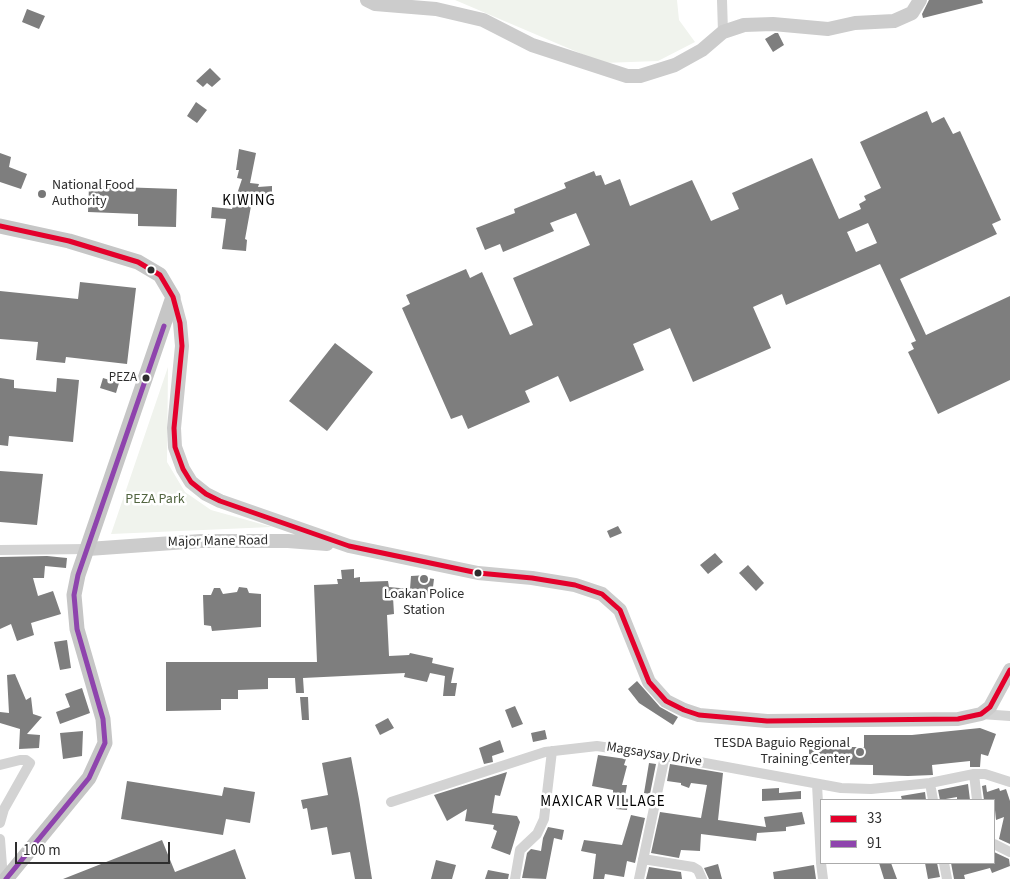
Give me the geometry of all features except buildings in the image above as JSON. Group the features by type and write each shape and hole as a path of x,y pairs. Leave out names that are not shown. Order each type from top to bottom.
{"main road":[{"path":"367,0 375,4 436,9 483,20 532,45 627,76 640,76 675,65 702,50 723,32 744,25 773,24 809,29 828,29 855,23 894,21 912,13 920,0"},
{"path":"0,226 69,241 138,262 160,275 173,297 180,322 182,346 174,428 175,447 183,470 191,482 220,501 349,546 478,573 532,578 575,585 602,594 620,610 628,625 644,672 657,693 684,710 699,715 767,721 958,719 981,714 990,706 1010,670"},
{"path":"5,879 90,778 104,743 103,719 74,612 74,594 78,575 173,297"},
{"name":"Major Mane Road","path":"88,549 201,541 288,541 349,546"}],"street":[{"path":"722,0 723,32"},
{"path":"0,550 88,549"},
{"path":"981,714 1010,716"},
{"name":"Magsaysay Drive","path":"391,802 552,751 597,746 665,756 841,788 871,789 930,783 974,774 984,774 1010,782"},
{"path":"515,879 520,850 537,834 544,819 552,751"},
{"path":"639,879 665,756"},
{"path":"0,765 20,760 26,760 30,763 4,809 0,823"},
{"path":"974,774 977,799"},
{"path":"930,783 933,799"},
{"path":"817,784 820,843"},
{"path":"0,839 5,879"},
{"path":"995,844 1010,852"},
{"path":"643,859 692,867 698,870 702,879"},
{"path":"821,864 823,879"},
{"path":"944,864 947,879"}],"green space":[{"path":"455,0 677,0 679,20 695,42 658,61 603,63"},
{"name":"PEZA Park","path":"168,367 167,462 185,492 211,510 272,527 111,534"}],"transit line":[{"name":"33","path":"0,226 69,241 138,262 160,275 173,297 180,323 182,346 174,428 175,447 183,469 191,482 206,494 220,501 349,546 478,573 532,578 575,585 602,594 620,610 649,682 666,701 684,710 699,715 767,721 958,719 981,714 990,707 1010,670"},
{"name":"91","path":"6,879 89,778 105,743 103,719 77,629 74,595 78,575 164,326"}],"place":[{"name":"National Food Authority","path":"42,194"},
{"name":"PEZA","path":"146,378"},
{"name":"Loakan Police Station","path":"424,579"},
{"name":"TESDA Baguio Regional Training Center","path":"860,752"}],"district":[{"name":"KIWING","path":"249,202"},
{"name":"MAXICAR VILLAGE","path":"603,803"}]}
